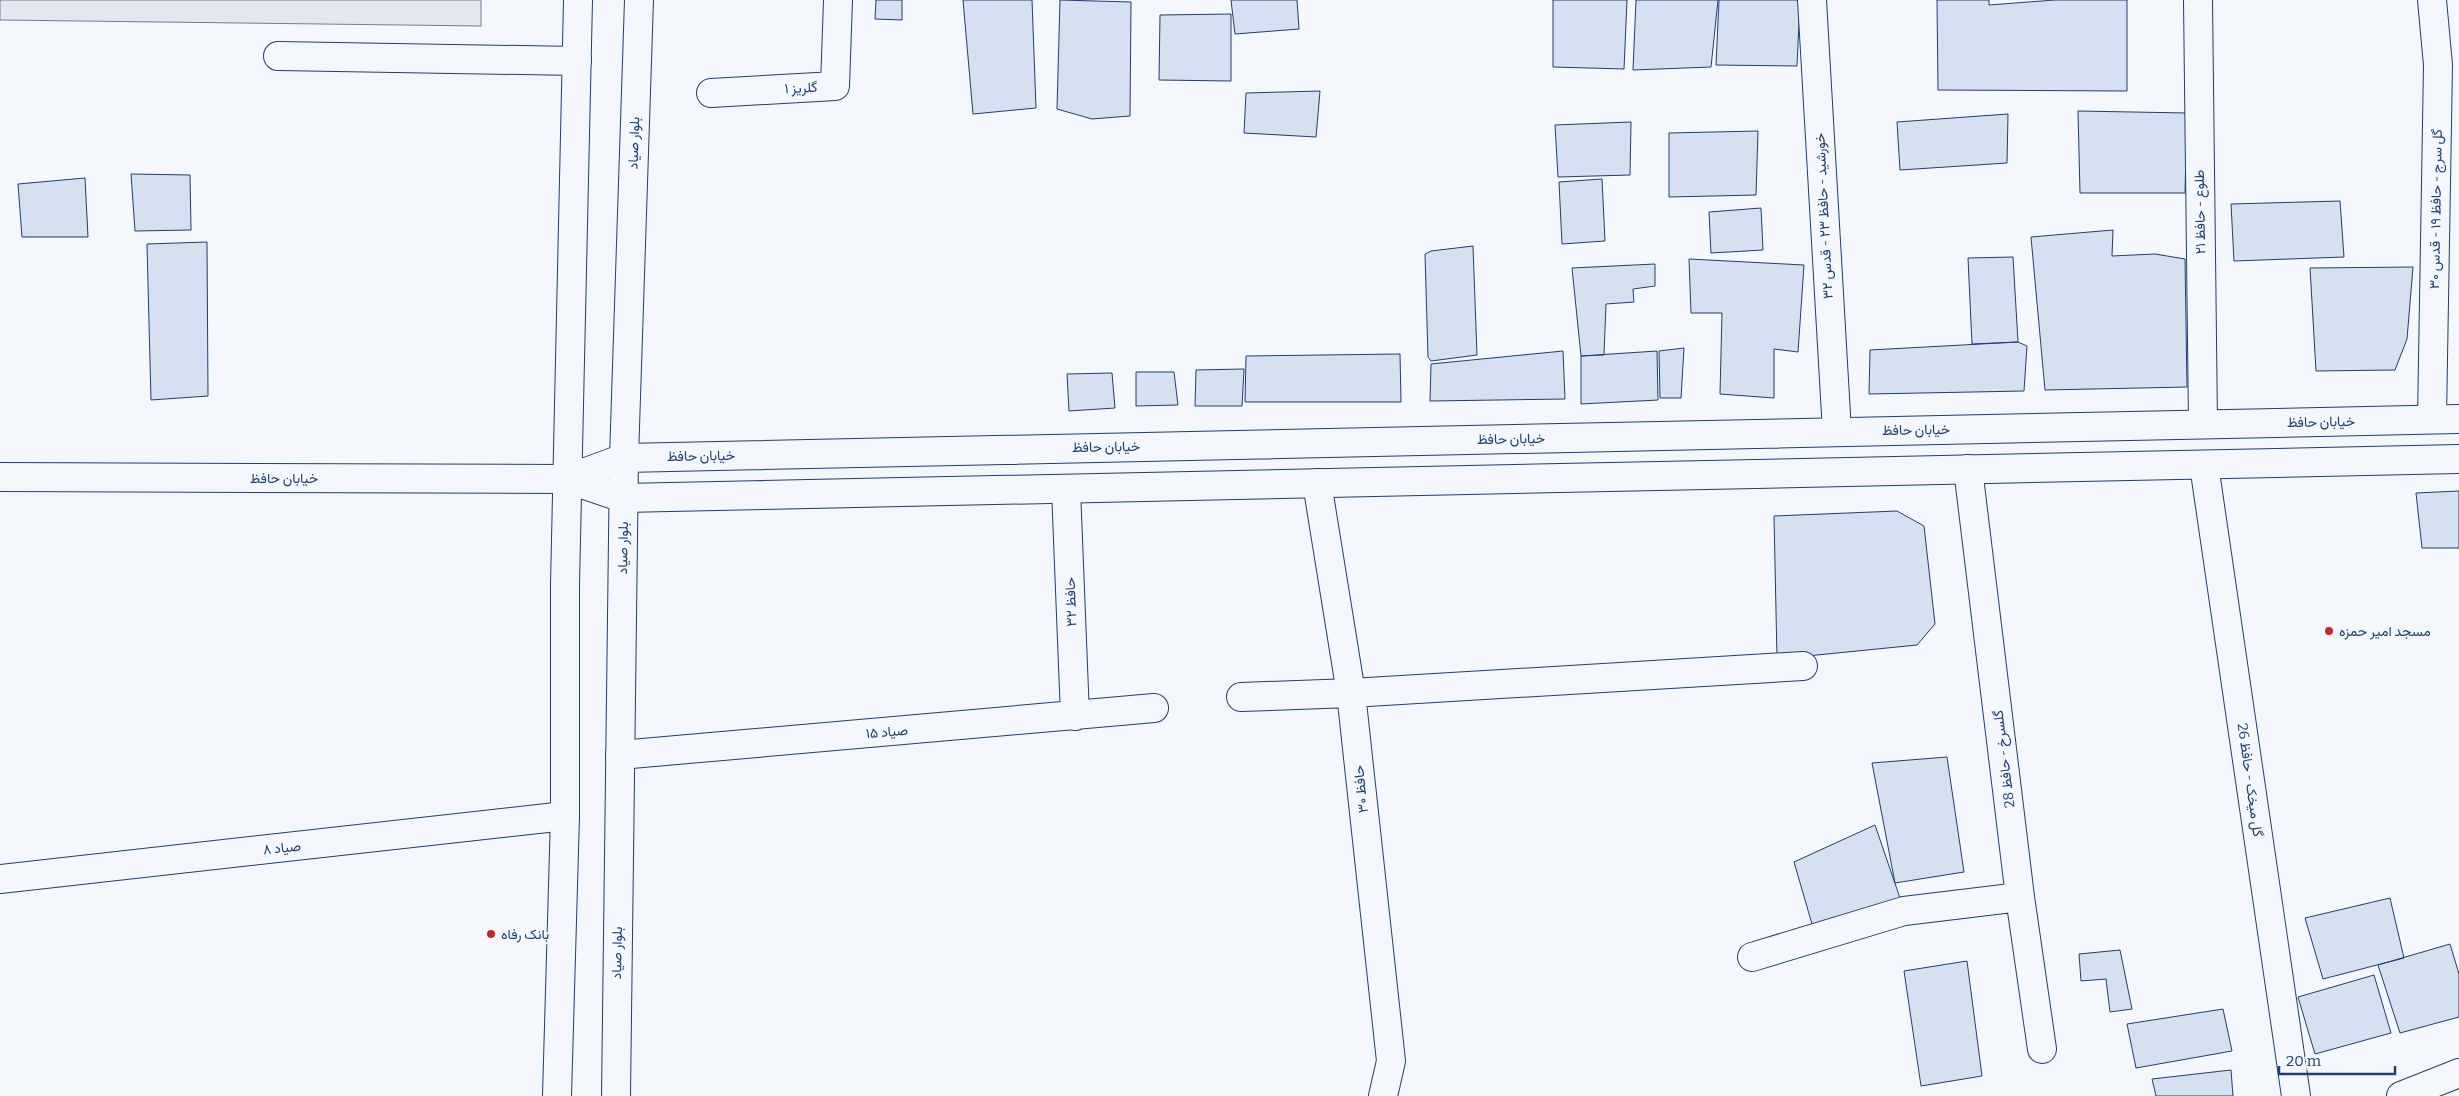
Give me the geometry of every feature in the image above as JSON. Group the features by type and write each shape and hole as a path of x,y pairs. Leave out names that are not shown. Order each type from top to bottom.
{"main road":[{"path":"557,1096 565,816 564,585 578,0"},
{"name":"بلوار صیاد","path":"616,1096 623,498 639,0"},
{"name":"گلریز ۱","path":"711,93 835,86 838,0"},
{"name":"خورشید - حافظ ۲۳ - قدس ۳۲","path":"1812,0 1837,432"},
{"name":"طلوع - حافظ ۲۱","path":"2198,0 2203,424"},
{"name":"گل سرج - حافظ ۱۹ - قدس ۳۰","path":"2432,0 2449,64 2432,419"},
{"path":"278,56 577,61"},
{"name":"خیابان حافظ","path":"567,479 624,458 2459,419"},
{"name":"خیابان حافظ","path":"0,478 567,479 623,498 2459,459"},
{"name":"گل میخک - حافظ 26","path":"2204,465 2296,1096"},
{"name":"گلسرخ - حافظ 28","path":"1968,469 2020,897 2042,1049"},
{"name":"حافظ ۳۰","path":"1317,483 1351,693 1391,1060 1383,1096"},
{"name":"حافظ ۳۲","path":"1066,489 1075,716"},
{"path":"1241,697 1351,693 1803,666"},
{"name":"صیاد ۱۵","path":"620,755 1154,708"},
{"name":"صیاد ۸","path":"0,879 565,816"},
{"path":"1752,957 1904,911 2020,897"},
{"path":"2401,1096 2459,1073"}],"shaded area":[{"path":"0,0 481,0 481,26 0,20"}],"building":[{"path":"876,0 902,0 902,20 875,19"},
{"path":"963,0 1032,0 1036,108 973,114"},
{"path":"1060,0 1131,2 1130,116 1092,119 1057,109"},
{"path":"1231,0 1297,0 1299,29 1235,34"},
{"path":"1553,0 1627,0 1624,69 1553,67"},
{"path":"1636,0 1718,0 1711,67 1633,70"},
{"path":"1719,0 1800,0 1797,66 1716,65"},
{"path":"1937,0 1989,0 1989,5 2055,0 2127,0 2127,91 1938,90"},
{"path":"1231,14 1231,81 1159,80 1160,15"},
{"path":"1320,91 1316,137 1244,133 1246,93"},
{"path":"2078,111 2187,113 2185,193 2080,193"},
{"path":"2008,114 2007,163 1900,170 1897,122"},
{"path":"1631,122 1630,175 1558,177 1555,125"},
{"path":"1758,131 1756,195 1669,197 1669,133"},
{"path":"131,174 190,175 191,230 135,231"},
{"path":"85,178 88,237 22,237 18,184"},
{"path":"1602,179 1605,241 1562,244 1559,182"},
{"path":"2340,201 2344,257 2234,261 2231,204"},
{"path":"1761,208 1763,250 1711,253 1709,212"},
{"path":"2113,230 2112,256 2155,254 2185,259 2187,387 2045,390 2031,237"},
{"path":"207,242 208,396 151,400 147,244"},
{"path":"1473,246 1477,355 1431,361 1428,357 1425,254 1431,251"},
{"path":"2013,257 2018,342 1972,344 1968,258"},
{"path":"1689,259 1804,265 1798,352 1774,349 1774,398 1720,394 1722,313 1691,313"},
{"path":"1655,264 1655,286 1633,289 1634,302 1606,304 1604,355 1581,356 1572,268"},
{"path":"2413,267 2407,339 2395,370 2316,371 2310,268"},
{"path":"2018,342 2027,346 2024,391 1869,394 1870,350"},
{"path":"1684,348 1681,398 1660,398 1659,351"},
{"path":"1563,351 1565,399 1430,401 1431,364"},
{"path":"1657,351 1658,400 1581,404 1581,356"},
{"path":"1400,354 1401,402 1245,402 1246,356"},
{"path":"1244,369 1242,406 1195,406 1196,370"},
{"path":"1136,372 1174,372 1178,405 1136,406"},
{"path":"1112,373 1115,408 1069,411 1067,374"},
{"path":"2459,491 2459,548 2422,548 2416,493"},
{"path":"1897,511 1924,526 1935,624 1917,645 1777,659 1774,516"},
{"path":"1947,757 1964,872 1895,883 1872,763"},
{"path":"1875,825 1901,901 1814,931 1794,862"},
{"path":"2390,898 2404,958 2323,979 2305,918"},
{"path":"2450,944 2459,974 2459,1017 2400,1033 2378,965"},
{"path":"2120,950 2132,1009 2110,1012 2106,979 2081,981 2079,954"},
{"path":"1967,961 1982,1076 1921,1086 1904,971"},
{"path":"2374,975 2391,1033 2315,1054 2298,997"},
{"path":"2223,1009 2232,1051 2136,1068 2127,1024"},
{"path":"2231,1070 2233,1096 2156,1096 2152,1079"}],"place":[{"name":"مسجد امیر حمزه","path":"2329,631"},
{"name":"بانک رفاه","path":"491,934"}]}
